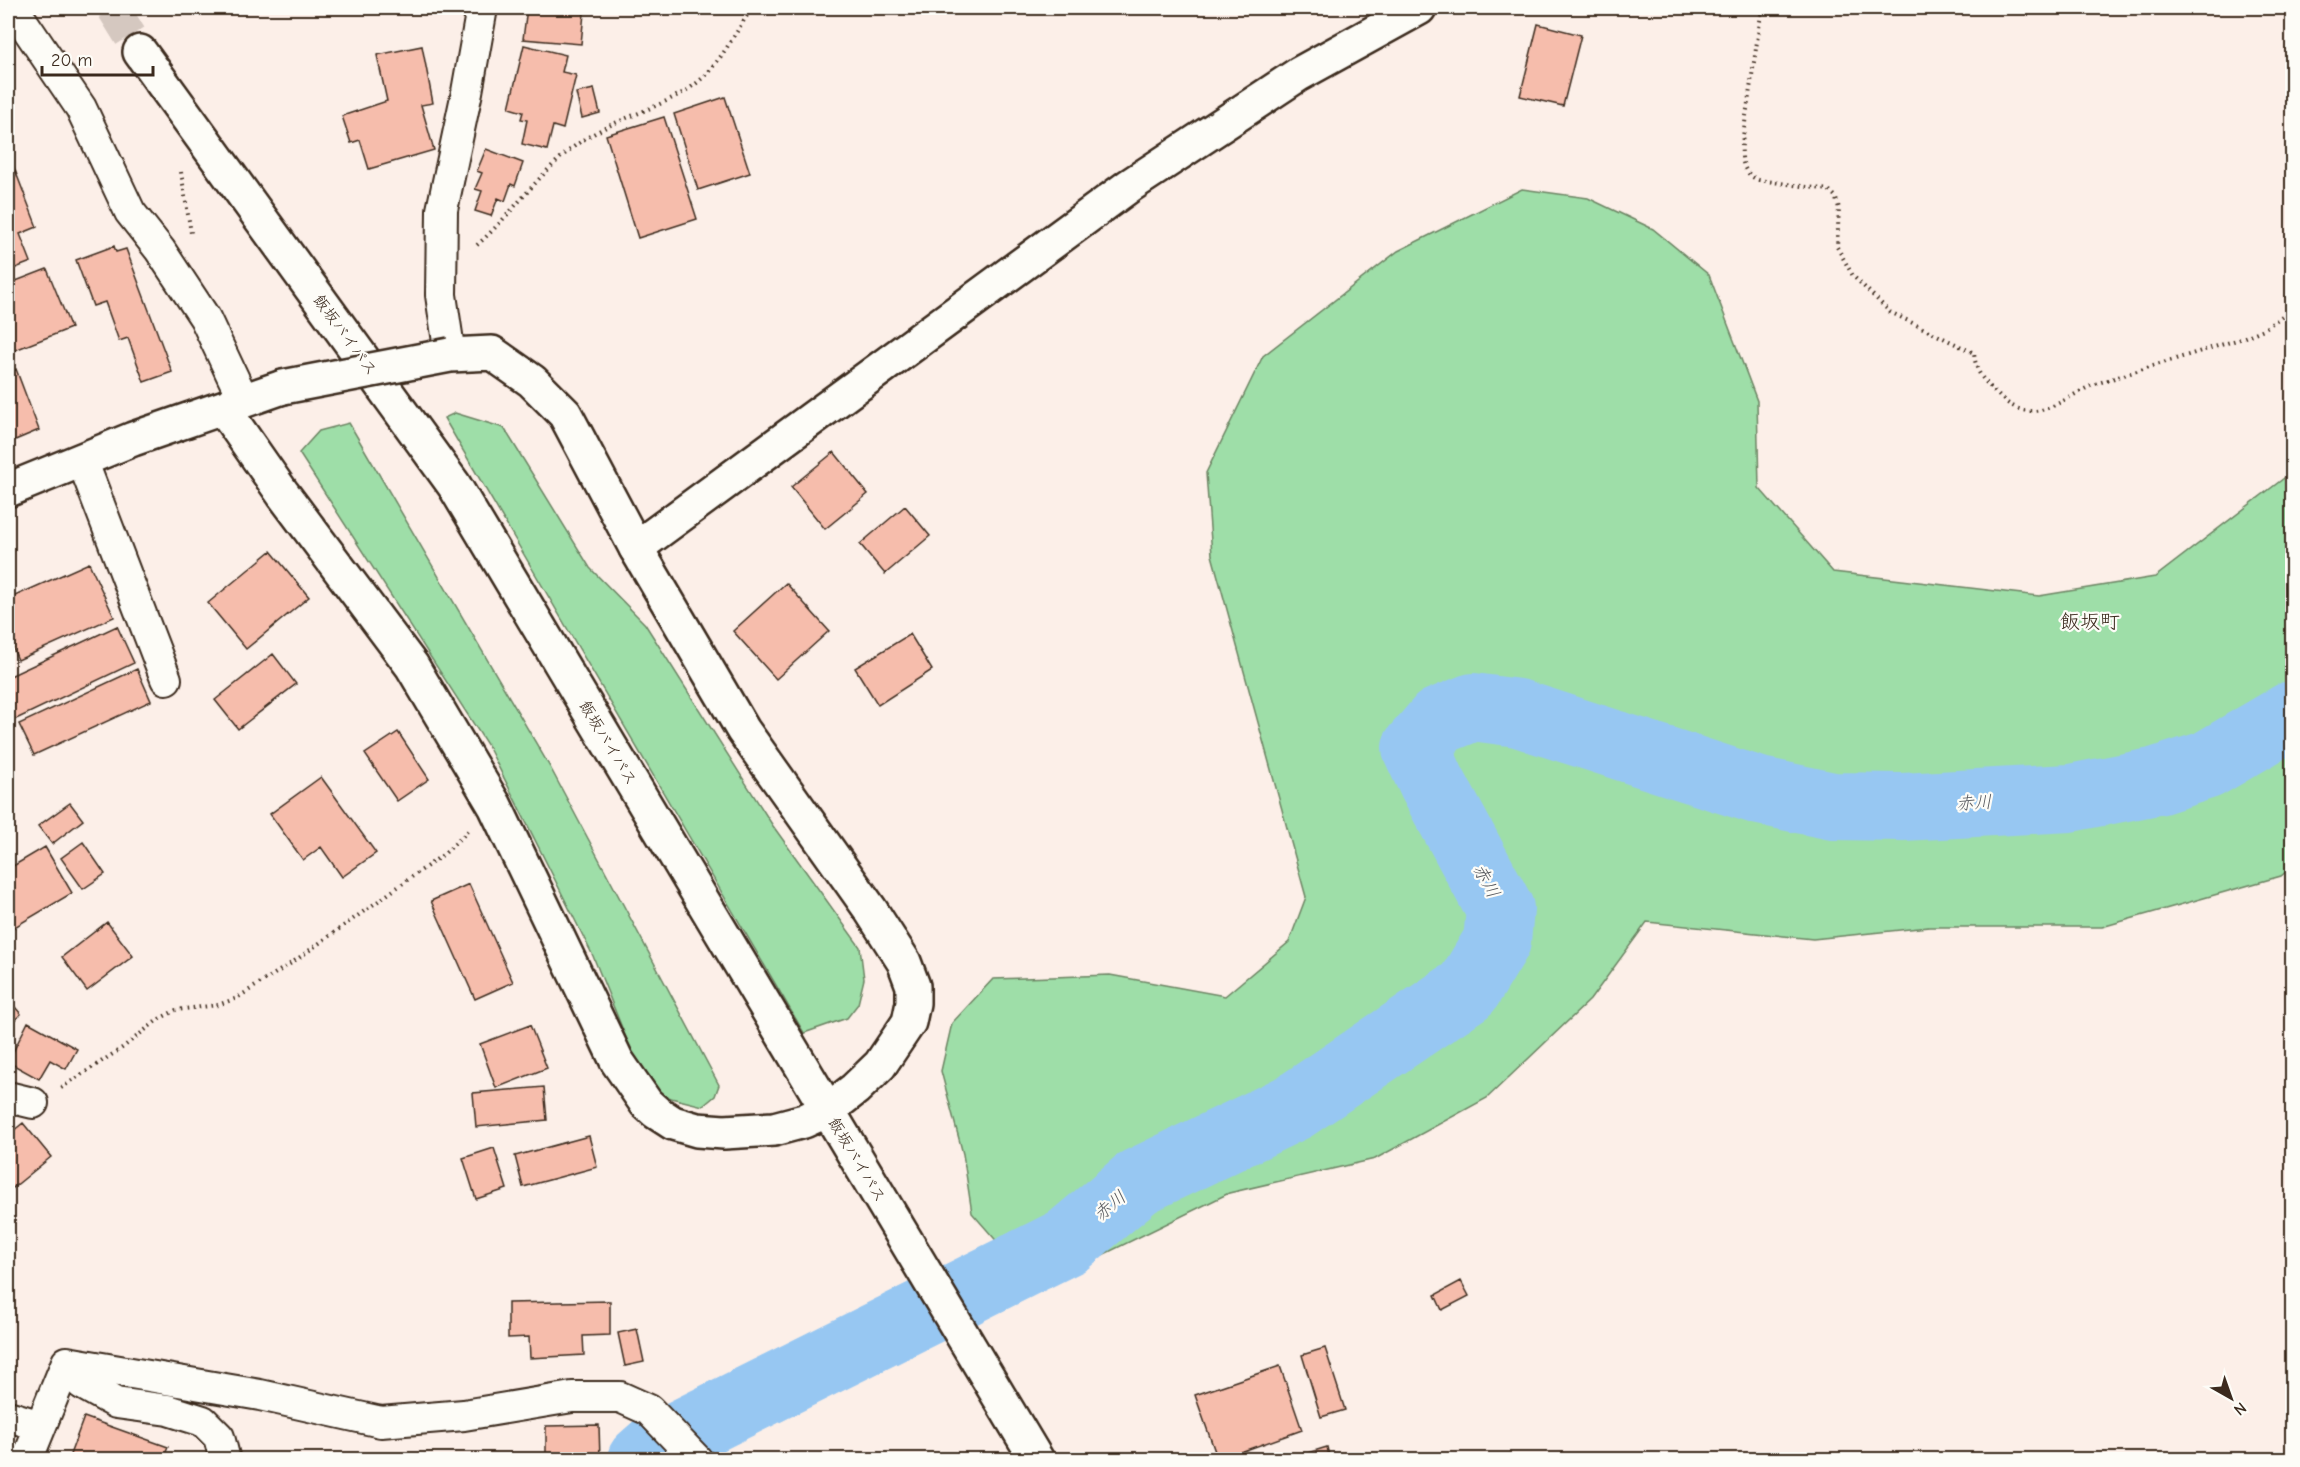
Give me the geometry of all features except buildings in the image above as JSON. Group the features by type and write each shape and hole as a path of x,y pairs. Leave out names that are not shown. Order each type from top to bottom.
{"main road":[{"path":"636,548 1129,186 1299,74 1419,8"},
{"name":"飯坂バイパス","path":"140,52 454,485 1037,1460"},
{"path":"8,490 133,439 283,387 450,355 492,353 532,381 565,414 636,548 743,730 870,909 904,962 914,986 909,1022 896,1045 880,1065 855,1089 828,1110 804,1120 774,1129 724,1132 689,1128 673,1123 656,1112 635,1089 617,1061 495,806 412,666 283,494 234,404"}],"street":[{"path":"450,355 441,295 442,210 482,8"},
{"path":"14,9 81,108 130,212 160,250 206,318 234,404"},
{"path":"82,460 166,679"},
{"path":"27,1460 68,1362"},
{"path":"68,1362 82,1384 116,1403 168,1410 203,1421 219,1437 225,1460"},
{"path":"68,1362 260,1395 381,1422 464,1414 572,1397 620,1397 649,1410 697,1460"},
{"path":"8,1416 41,1426"}],"path":[{"path":"441,268 459,261 494,231 549,167 588,137 683,92 699,82 752,8"},
{"path":"1762,8 1742,143 1741,160 1746,171 1759,180 1829,190 1835,196 1839,208 1837,247 1854,276 1890,312 1974,352 1979,375 2013,408 2026,412 2040,411 2095,384 2256,332 2292,309"},
{"path":"2290,8 2292,17"},
{"path":"20,1100 45,1099 122,1048 159,1019 176,1010 218,1005 237,998 293,962 444,854 495,806"}],"green space":[{"path":"1522,189 1588,198 1653,229 1709,275 1757,401 1759,488 1833,572 2039,596 2155,577 2292,472 2292,867 2281,876 2102,927 1929,927 1813,939 1647,922 1590,1000 1487,1098 1375,1159 1229,1193 1037,1287 972,1213 963,1154 941,1071 952,1023 993,979 1110,975 1225,996 1289,942 1306,897 1212,555 1206,473 1263,356 1398,251"},
{"path":"455,413 504,428 590,568 645,624 773,826 860,947 864,979 858,1004 847,1018 804,1033 444,418"},
{"path":"349,423 550,767 719,1085 715,1096 703,1106 663,1096 635,1060 593,956 488,746 299,453 319,431"}],"waterway":[{"name":"赤川","path":"641,1460 658,1445 1068,1241 1138,1182 1294,1107 1468,989 1497,941 1500,909 1432,783 1416,748 1439,721 1473,707 1518,713 1760,791 1833,806 1902,807 2070,798 2157,781 2207,765 2292,715"}],"tunnel":[{"path":"113,8 140,52"}],"district":[{"name":"飯坂町","path":"2090,621"}]}
